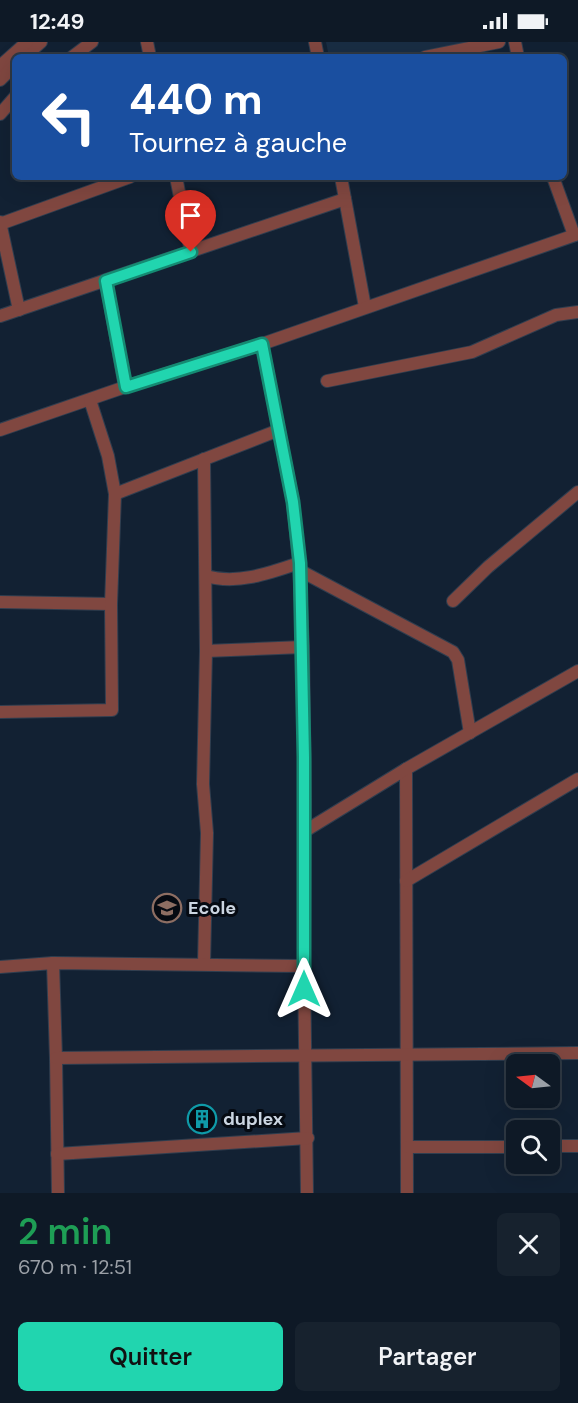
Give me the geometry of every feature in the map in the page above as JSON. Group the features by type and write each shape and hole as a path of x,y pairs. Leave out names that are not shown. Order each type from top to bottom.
{"street":[{"path":"14,54 27,42"},
{"path":"27,54 41,42"},
{"path":"76,54 92,42"},
{"path":"440,54 499,42"},
{"path":"0,66 12,55"},
{"path":"0,81 12,68"},
{"path":"0,114 12,100"},
{"path":"20,310 0,223 122,180"},
{"path":"177,180 191,252"},
{"path":"342,180 365,307"},
{"path":"0,430 262,344 576,234 554,180"},
{"path":"0,316 345,199"},
{"path":"106,281 126,387"},
{"path":"327,381 472,352 556,315 578,312"},
{"path":"262,344 293,502 299,567 303,646 307,1193"},
{"path":"0,712 112,711 111,604 115,494 108,456 90,400"},
{"path":"115,494 279,430"},
{"path":"204,459 206,651 202,784 207,818 204,964"},
{"path":"453,601 488,567 578,492"},
{"path":"206,576 234,580 299,567 453,652 458,660 470,733"},
{"path":"0,602 111,604"},
{"path":"206,651 303,646"},
{"path":"305,831 578,671"},
{"path":"406,770 407,1193"},
{"path":"406,881 578,779"},
{"path":"0,967 53,963 304,966"},
{"path":"53,963 57,1193"},
{"path":"56,1058 578,1053"},
{"path":"57,1154 308,1138"},
{"path":"560,1146 578,1146"},
{"path":"407,1147 506,1147"}],"shaded area":[{"path":"326,42 478,42 419,54 328,54"}],"place":[{"name":"Ecole","path":"167,908"},
{"name":"duplex","path":"202,1119"}],"route":[{"path":"191,252 106,281 126,387 262,344 293,502 300,563 305,801 304,989"}]}
